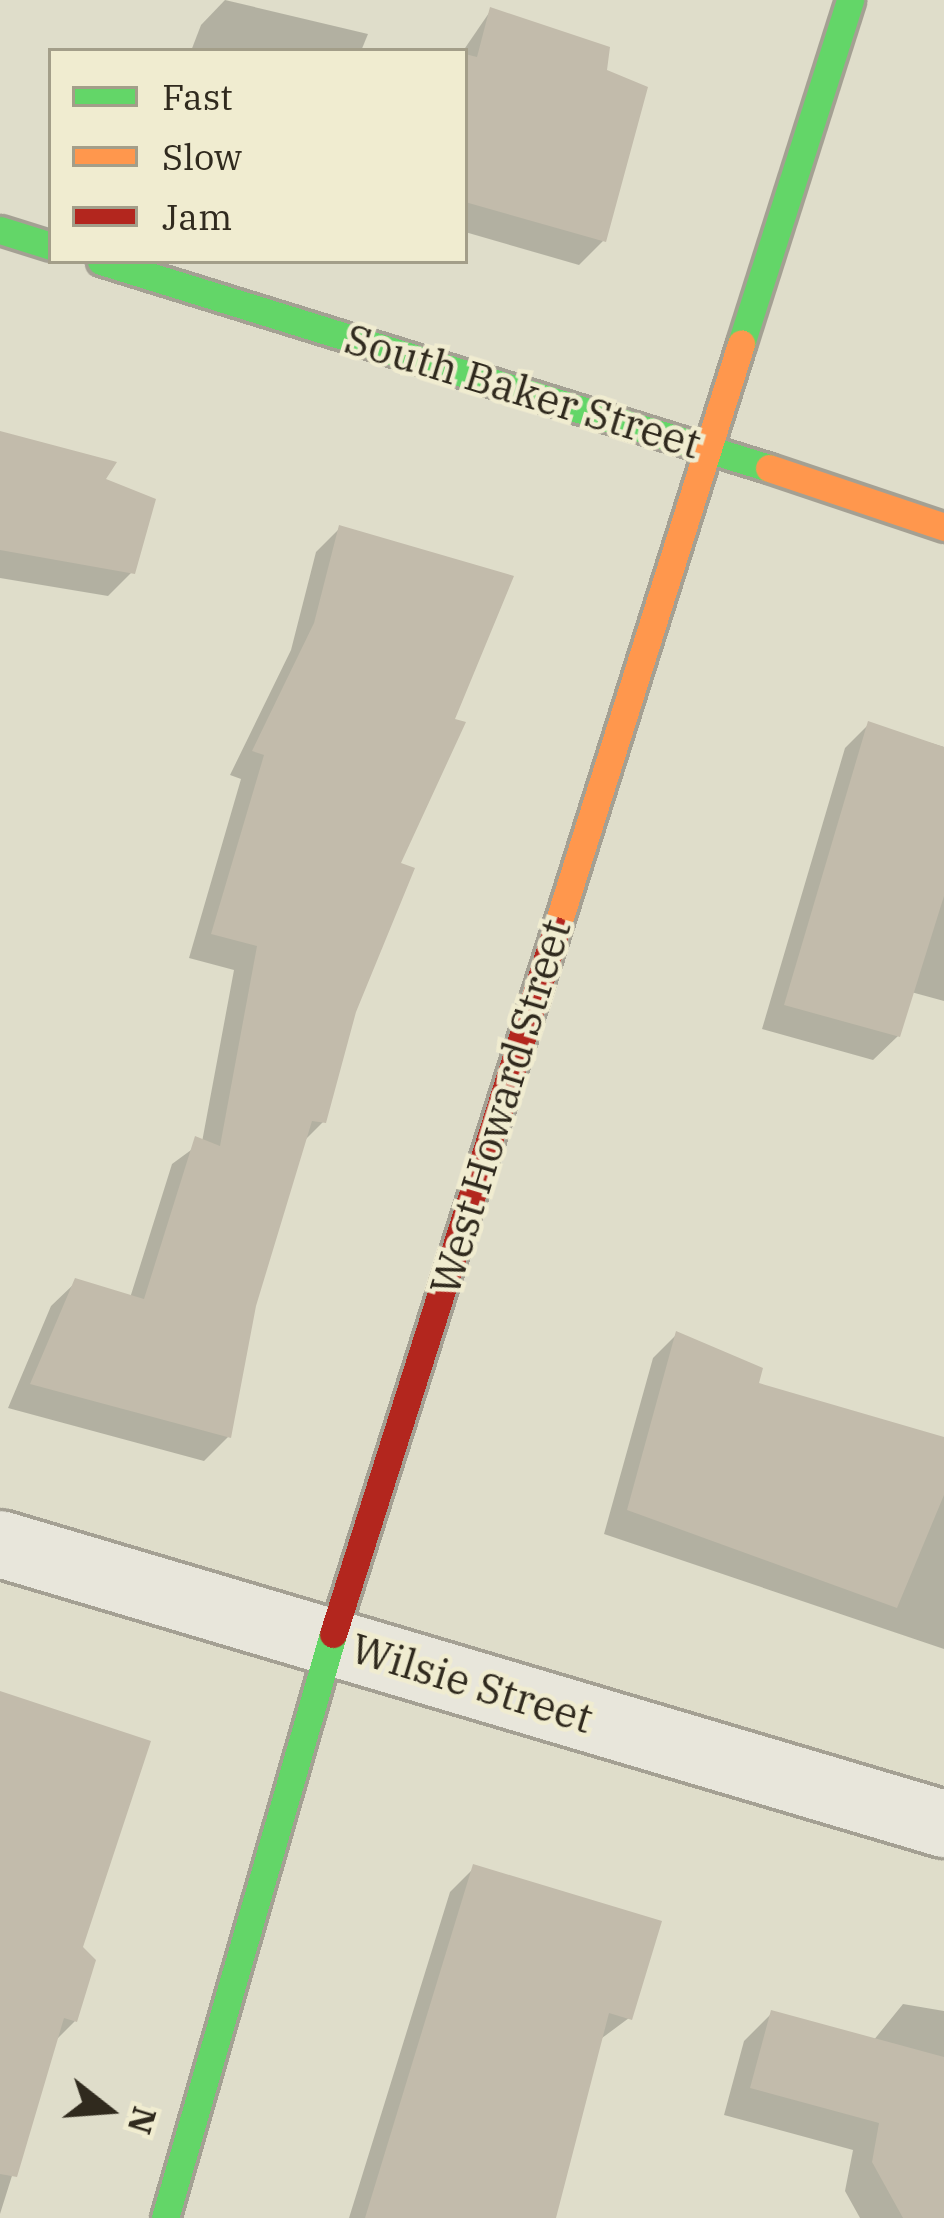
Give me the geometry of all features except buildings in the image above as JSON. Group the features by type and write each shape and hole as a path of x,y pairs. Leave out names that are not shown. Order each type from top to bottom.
{"street":[{"name":"West Howard Street","path":"165,2218 332,1641 704,447 850,0"},
{"path":"0,230 48,245"},
{"name":"South Baker Street","path":"111,264 704,447 944,527"},
{"name":"Wilsie Street","path":"0,1544 944,1824"}],"traffic: fast":[{"path":"741,344 850,0"},
{"path":"0,230 48,245"},
{"path":"111,264 769,468"},
{"path":"165,2218 333,1634"}],"traffic: slow":[{"path":"556,930 741,344"},
{"path":"769,468 944,527"}],"traffic: jam":[{"path":"333,1634 556,930"}]}
